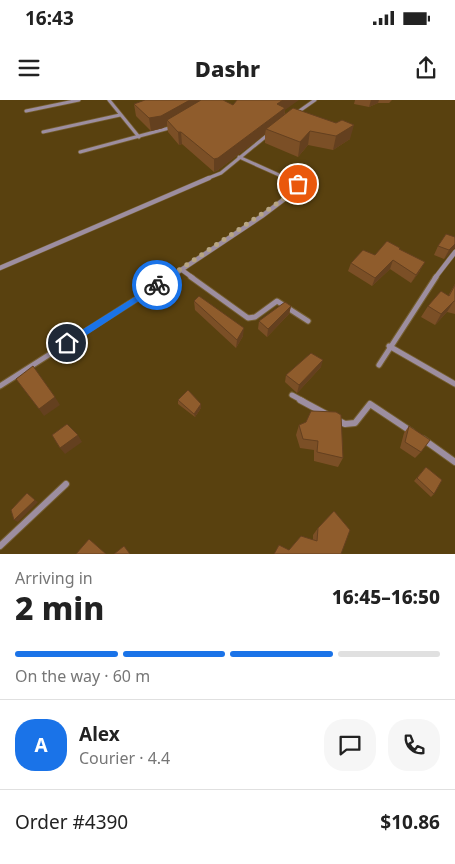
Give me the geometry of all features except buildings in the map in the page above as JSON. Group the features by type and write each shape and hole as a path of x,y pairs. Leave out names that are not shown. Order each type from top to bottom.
{"street":[{"path":"26,111 79,100"},
{"path":"109,100 139,137"},
{"path":"291,117 315,100"},
{"path":"43,132 120,115"},
{"path":"80,152 164,131 178,125"},
{"path":"0,268 221,173 278,127"},
{"path":"0,386 182,270 262,216 299,188 298,184 240,157"},
{"path":"380,366 390,346 429,285 455,252"},
{"path":"182,270 248,318 256,317 277,301 308,321"},
{"path":"390,346 455,384"},
{"path":"292,395 345,424 355,423 370,404 455,462"},
{"path":"0,546 66,484"}],"way so far":[{"path":"157,285 262,216 299,188 298,184"}],"route":[{"path":"67,343 157,285"}]}
